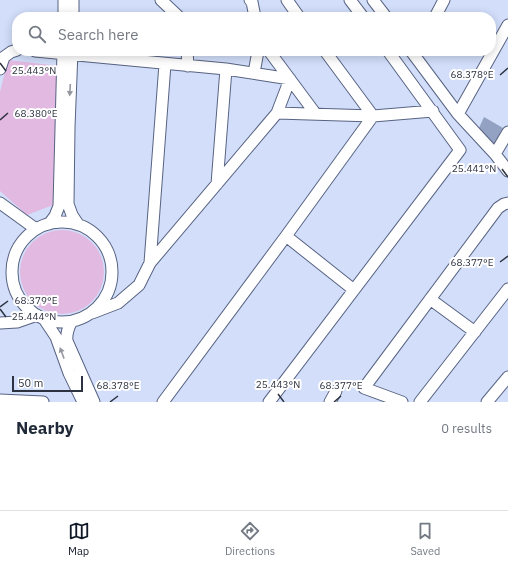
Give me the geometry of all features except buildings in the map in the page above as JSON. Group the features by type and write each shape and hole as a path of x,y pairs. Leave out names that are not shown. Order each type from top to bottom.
{"street":[{"path":"64,0 64,12"},
{"path":"73,0 73,12"},
{"path":"161,0 174,12"},
{"path":"250,0 252,2 254,12"},
{"path":"287,0 295,12"},
{"path":"350,0 359,12"},
{"path":"373,0 382,12"},
{"path":"438,12 444,0"},
{"path":"496,46 508,25"},
{"path":"0,69 4,56 12,52"},
{"path":"49,224 55,216 59,206 67,56"},
{"path":"67,56 68,204 72,215 78,224"},
{"path":"94,56 254,73 290,79"},
{"path":"187,56 188,66"},
{"path":"254,73 257,56"},
{"path":"273,56 315,113"},
{"path":"329,56 373,116"},
{"path":"269,402 460,150 392,56"},
{"path":"417,56 458,114 495,154 508,171"},
{"path":"458,114 491,56"},
{"path":"150,263 165,64"},
{"path":"217,184 226,70"},
{"path":"0,323 16,322 40,317 62,322 72,321 118,303 138,285 150,263 277,113 290,79"},
{"path":"277,113 373,116 433,111"},
{"path":"163,402 373,116"},
{"path":"495,154 508,132"},
{"path":"0,203 36,229"},
{"path":"402,402 364,388 498,208 508,203"},
{"path":"83,402 69,373 56,337 40,317 25,306 17,294 13,280 12,265 17,251 25,239 36,229 49,224 63,222 78,224 92,232 103,243 110,257 112,272 110,288 103,302 92,313"},
{"path":"286,236 354,290"},
{"path":"420,402 508,289"},
{"path":"430,299 474,332"},
{"path":"72,321 66,335 67,341 94,402"},
{"path":"487,402 508,377"},
{"path":"330,402 336,391"},
{"path":"0,400 43,402"}],"shaded area":[{"path":"8,60 59,66 53,205 27,215 0,191 0,92"},
{"path":"62,230 78,233 92,242 101,256 104,272 101,288 92,302 78,311 62,314 46,311 32,302 23,288 20,272 23,256 32,242 46,233"}]}
